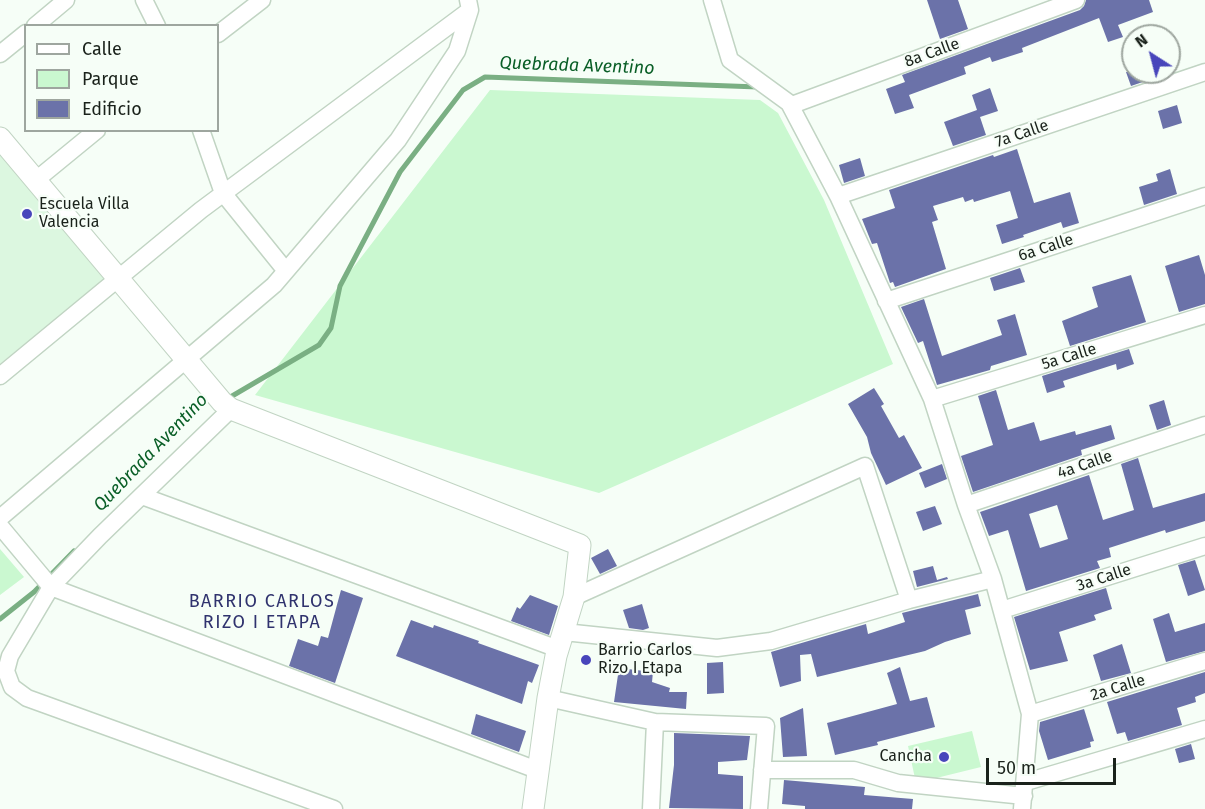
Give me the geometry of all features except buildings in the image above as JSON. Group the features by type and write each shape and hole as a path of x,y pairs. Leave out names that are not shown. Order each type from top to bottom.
{"street":[{"path":"37,24 66,0"},
{"path":"144,0 156,24"},
{"path":"219,33 262,0"},
{"path":"712,0 730,60 789,103 838,196 932,399 966,505 993,579 1030,714 1024,796"},
{"name":"8a Calle","path":"789,103 792,105 1076,0"},
{"path":"0,376 224,193 469,5"},
{"path":"0,518 274,285 398,140 457,51 469,5"},
{"path":"0,54 24,35"},
{"name":"7a Calle","path":"838,196 1205,72"},
{"path":"36,180 95,132"},
{"path":"202,132 224,193 286,271"},
{"path":"0,138 186,360 222,402 231,409 580,545 574,597 561,640 548,698 533,809"},
{"name":"6a Calle","path":"886,301 1205,196"},
{"name":"5a Calle","path":"932,399 1205,315"},
{"path":"231,409 100,536 51,587 10,656 6,672 12,687 27,698 334,809"},
{"name":"4a Calle","path":"966,505 1205,425"},
{"path":"574,597 865,466 909,600"},
{"path":"142,496 561,640 717,648 771,641 909,600 993,579"},
{"path":"0,526 51,587 537,770"},
{"name":"3a Calle","path":"1002,610 1205,546"},
{"name":"2a Calle","path":"1030,714 1205,661"},
{"path":"548,698 655,722 766,726 759,809"},
{"path":"651,809 655,722"},
{"path":"762,770 855,770 898,783 1024,796 1205,729"}],"shaded area":[{"name":"Escuela Villa Valencia","path":"0,152 108,277 0,364"}],"green space":[{"path":"490,90 760,100 778,113 824,200 893,364 599,493 255,395"},
{"path":"0,549 24,577 0,595"},
{"name":"Cancha","path":"972,731 981,767 916,783 908,746"}],"waterway":[{"name":"Quebrada Aventino","path":"227,399 319,345 331,328 340,286 400,172 463,90 485,77 758,87"},
{"name":"Quebrada Aventino","path":"0,619 34,592 74,551"}],"place":[{"name":"Escuela Villa Valencia","path":"27,214"},
{"name":"Barrio Carlos Rizo I Etapa","path":"586,660"},
{"name":"Cancha","path":"944,757"}],"district":[{"name":"BARRIO CARLOS RIZO I ETAPA","path":"262,612"}]}
